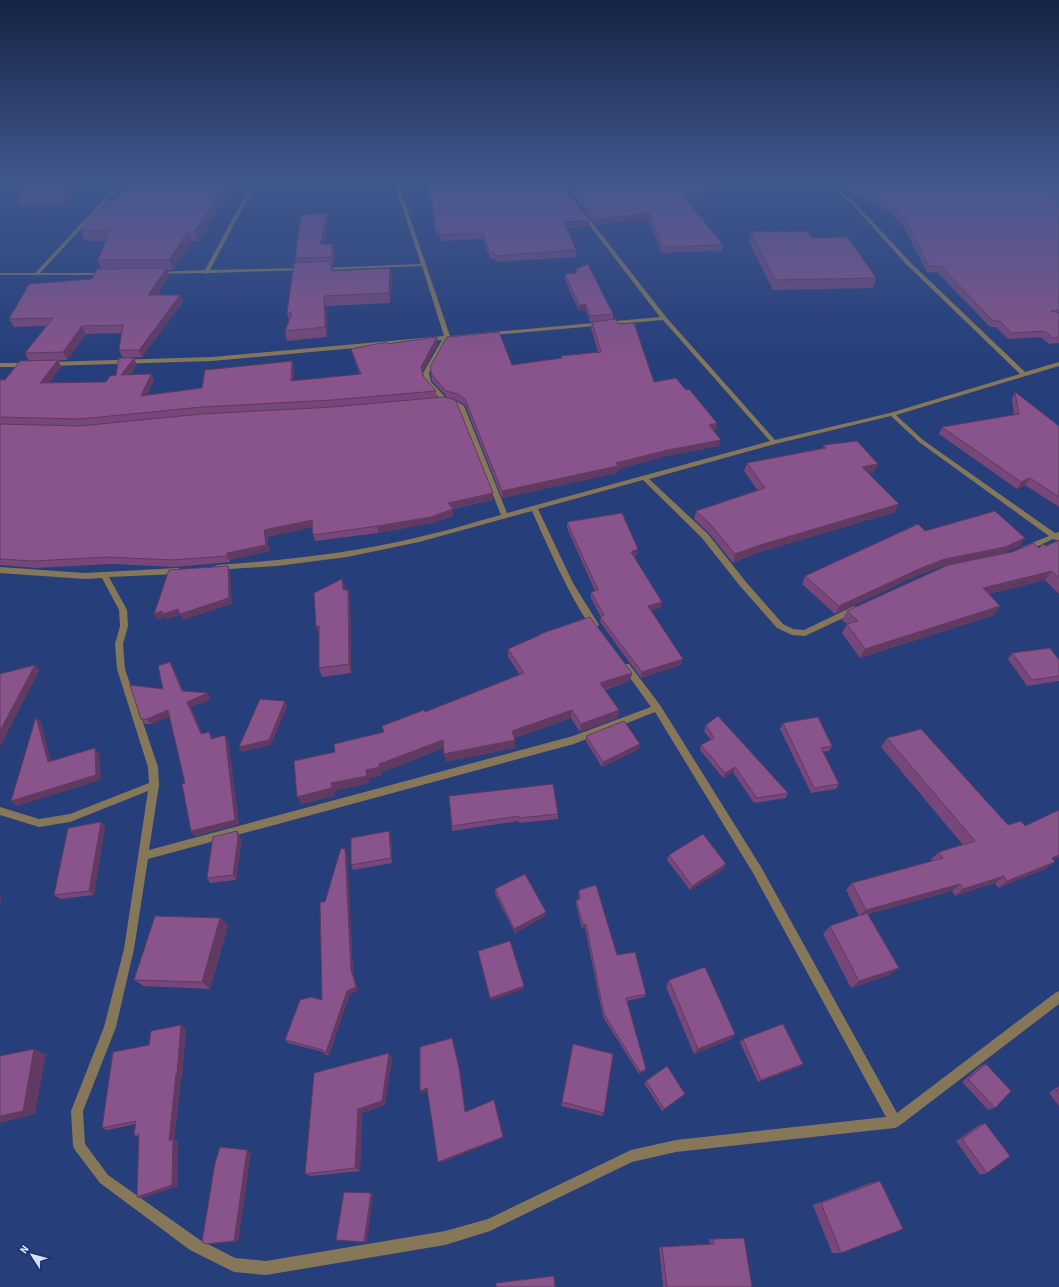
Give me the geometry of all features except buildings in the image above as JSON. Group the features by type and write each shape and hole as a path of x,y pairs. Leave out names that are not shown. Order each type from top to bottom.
{"street":[{"path":"36,274 69,239"},
{"path":"206,273 224,239"},
{"path":"415,239 448,336"},
{"path":"603,239 664,318 774,442"},
{"path":"886,239 908,264 1023,374"},
{"path":"315,269 423,265"},
{"path":"152,274 307,269"},
{"path":"0,274 113,274"},
{"path":"39,364 212,358 664,318"},
{"path":"444,400 428,382 426,373 448,336"},
{"path":"0,365 31,364"},
{"path":"207,568 347,554 419,540 774,442 892,414 1059,364"},
{"path":"436,401 444,400 461,406 505,516"},
{"path":"892,414 921,441 943,458 1058,536"},
{"path":"644,478 705,536 743,584 780,626 792,632 805,633 863,606"},
{"path":"534,508 569,583 582,607 600,632"},
{"path":"1015,553 1058,536"},
{"path":"0,570 85,576 183,570"},
{"path":"104,575 123,610 124,626 119,644 121,669 153,767 154,785 130,949 110,1027 77,1111 79,1146 104,1179 195,1246 234,1265 266,1268 445,1238 490,1225 631,1156 676,1146 895,1122 1059,997"},
{"path":"619,657 656,708 758,870 895,1122"},
{"path":"143,856 574,740 656,708"},
{"path":"0,811 39,823 70,818 154,785"}]}
